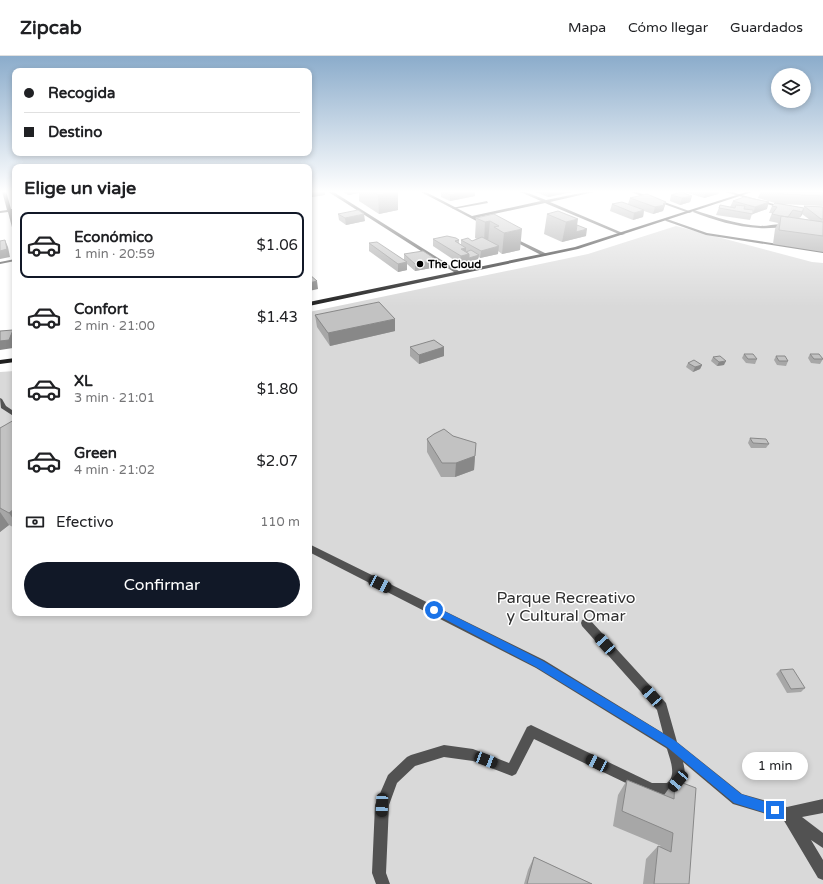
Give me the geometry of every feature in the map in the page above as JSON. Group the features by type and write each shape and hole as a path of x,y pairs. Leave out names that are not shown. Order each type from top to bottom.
{"street":[{"path":"390,230 459,273"},
{"path":"613,230 623,234"},
{"path":"312,303 545,255 637,230"},
{"path":"694,230 706,234 823,252"},
{"path":"505,235 545,255"},
{"path":"0,263 12,261"},
{"path":"0,362 12,360"},
{"path":"0,400 3,407 12,413"},
{"path":"312,549 540,664 670,744 738,799 787,814 823,841"},
{"path":"383,884 379,873 382,805 392,779 411,761 444,751 474,755 512,770 531,731 651,789 663,791 672,788 678,781 679,771 670,744 662,707 586,623"},
{"path":"787,814 823,806"},
{"path":"787,814 823,873"}],"green space":[{"name":"Parque Recreativo y Cultural Omar","path":"665,230 690,230 812,262 823,263 823,884 0,884 0,372 12,371 12,616 312,616 312,311 588,254"}],"building":[{"path":"498,230 519,230 504,233"},
{"path":"779,230 823,230 823,236"},
{"path":"447,236 459,240 455,241 466,248 461,249 469,254 461,256 433,239"},
{"path":"482,237 499,246 481,251 461,240 468,238 472,241"},
{"path":"5,240 7,249 0,251 0,241"},
{"path":"377,242 407,262 398,264 369,243"},
{"path":"471,250 479,255 469,258 469,254 466,252"},
{"path":"423,251 437,260 415,264 404,254"},
{"path":"312,277 317,281 312,282"},
{"path":"379,302 395,319 328,333 315,315"},
{"path":"12,330 9,340 0,341 0,331"},
{"path":"434,340 444,347 419,355 410,347"},
{"path":"744,354 753,354 757,359 748,359"},
{"path":"810,354 819,354 823,359 814,359"},
{"path":"720,356 726,361 719,362 713,357"},
{"path":"776,356 785,356 788,361 779,361"},
{"path":"694,360 702,365 695,367 688,363"},
{"path":"12,421 12,510 9,513 0,508 0,428"},
{"path":"444,429 453,436 476,443 475,456 456,463 442,463 427,439"},
{"path":"750,438 766,439 769,444 753,443"},
{"path":"793,669 805,688 791,689 780,670"},
{"path":"627,780 674,799 675,780 696,788 689,884 654,884 658,846 671,852 673,833 622,811"},
{"path":"534,857 592,884 527,884"}],"place":[{"name":"The Cloud","path":"420,264"}],"route":[{"path":"434,610 540,664 670,744 738,799 775,810"}]}
